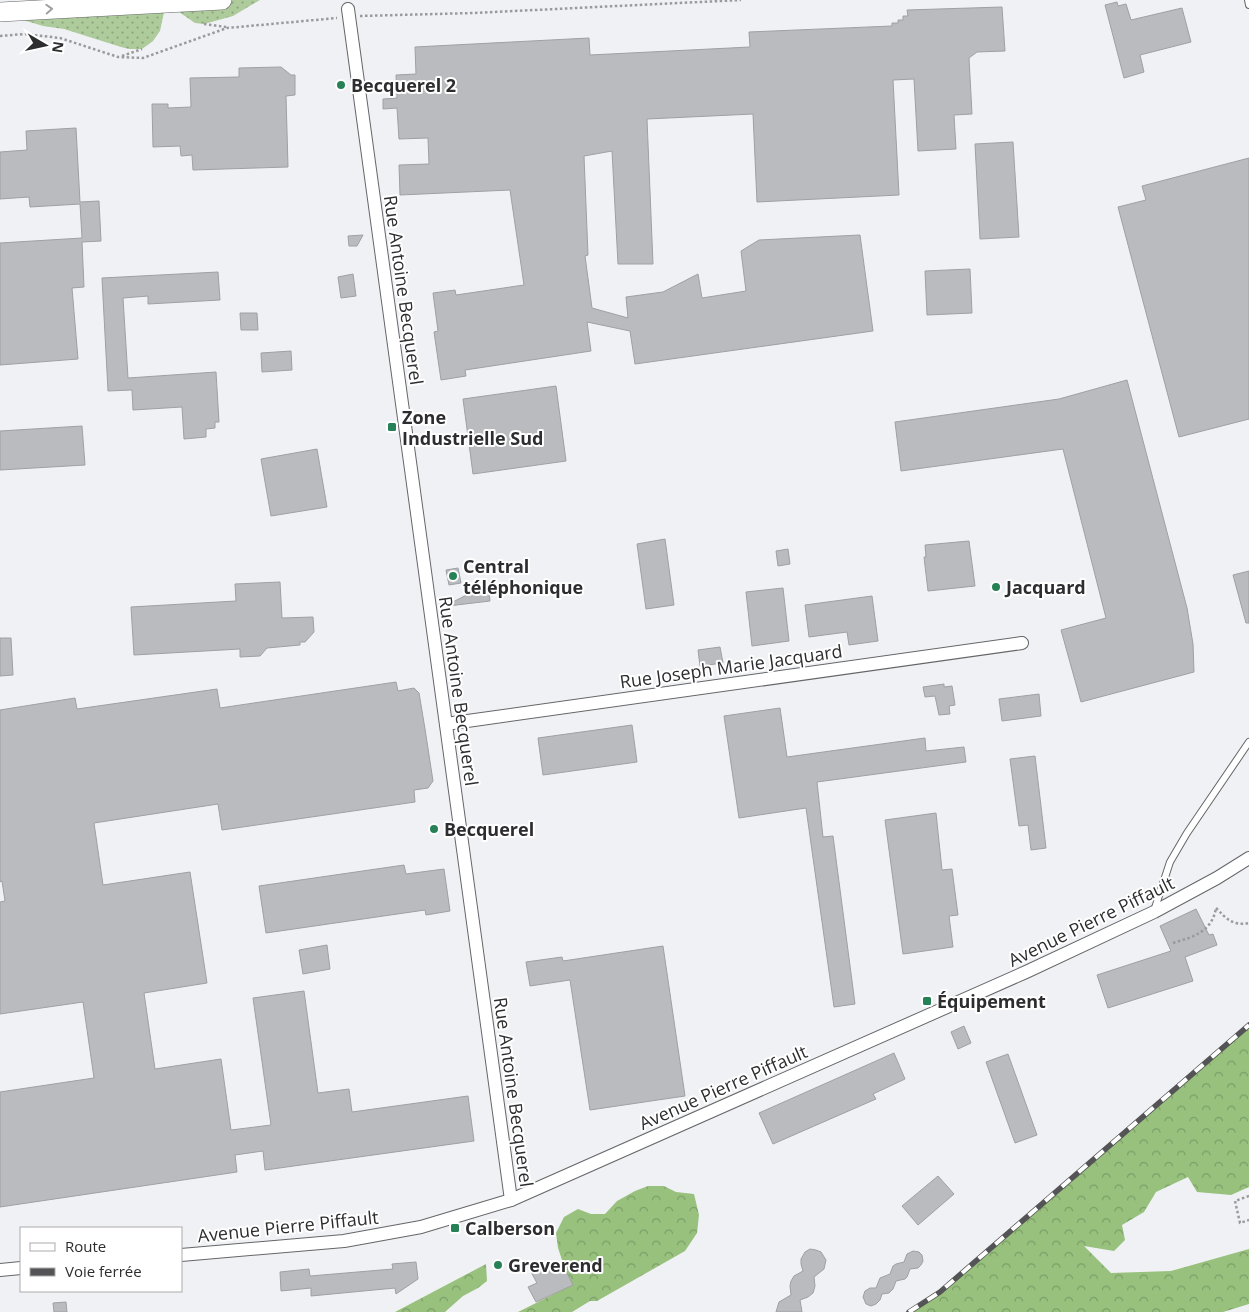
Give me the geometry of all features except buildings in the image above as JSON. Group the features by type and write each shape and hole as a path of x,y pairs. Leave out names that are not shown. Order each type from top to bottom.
{"main road":[{"path":"0,12 165,1 222,0"}],"street":[{"name":"Rue Antoine Becquerel","path":"348,13 511,1200"},
{"name":"Rue Joseph Marie Jacquard","path":"446,724 1022,643"},
{"name":"Avenue Pierre Piffault","path":"182,1255 344,1241 421,1227 511,1200 1015,977 1154,912 1217,878 1249,858"},
{"path":"0,1270 20,1268"}],"lane":[{"path":"1248,0 1249,5"},
{"path":"1154,912 1170,862 1187,832 1249,742"}],"path":[{"path":"0,36 24,34 60,38 118,57 143,58 227,28 348,13 483,12 741,0"},
{"path":"204,24 227,28"},
{"path":"118,57 142,49"},
{"path":"1173,943 1200,933 1210,924 1216,908 1230,923 1249,923"},
{"path":"1249,1196 1234,1201 1240,1223 1249,1220"}],"green space":[{"path":"221,0 260,0 233,16 204,24 195,23 166,3 160,31 153,41 142,49 121,47 64,29 43,26 0,13 0,12"},
{"path":"1249,1025 1249,1187 1231,1195 1197,1192 1188,1177 1156,1192 1144,1212 1122,1225 1125,1240 1114,1251 1084,1246 1111,1273 1171,1271 1249,1249 1249,1304 1223,1312 906,1312 940,1292"},
{"path":"648,1186 664,1186 676,1192 694,1194 699,1215 697,1233 685,1251 597,1301 590,1301 572,1312 518,1312 572,1285 558,1248 556,1233 564,1217 578,1209 591,1214 605,1214 617,1201"},
{"path":"486,1264 487,1281 463,1296 445,1312 395,1312"}],"railway":[{"path":"909,1312 940,1292 1249,1025"}],"place":[{"name":"Becquerel 2","path":"341,85"},
{"name":"Zone Industrielle Sud","path":"392,427"},
{"name":"Central téléphonique","path":"453,576"},
{"name":"Jacquard","path":"996,587"},
{"name":"Becquerel","path":"434,829"},
{"name":"Équipement","path":"927,1001"},
{"name":"Calberson","path":"455,1228"},
{"name":"Greverend","path":"498,1265"}]}
